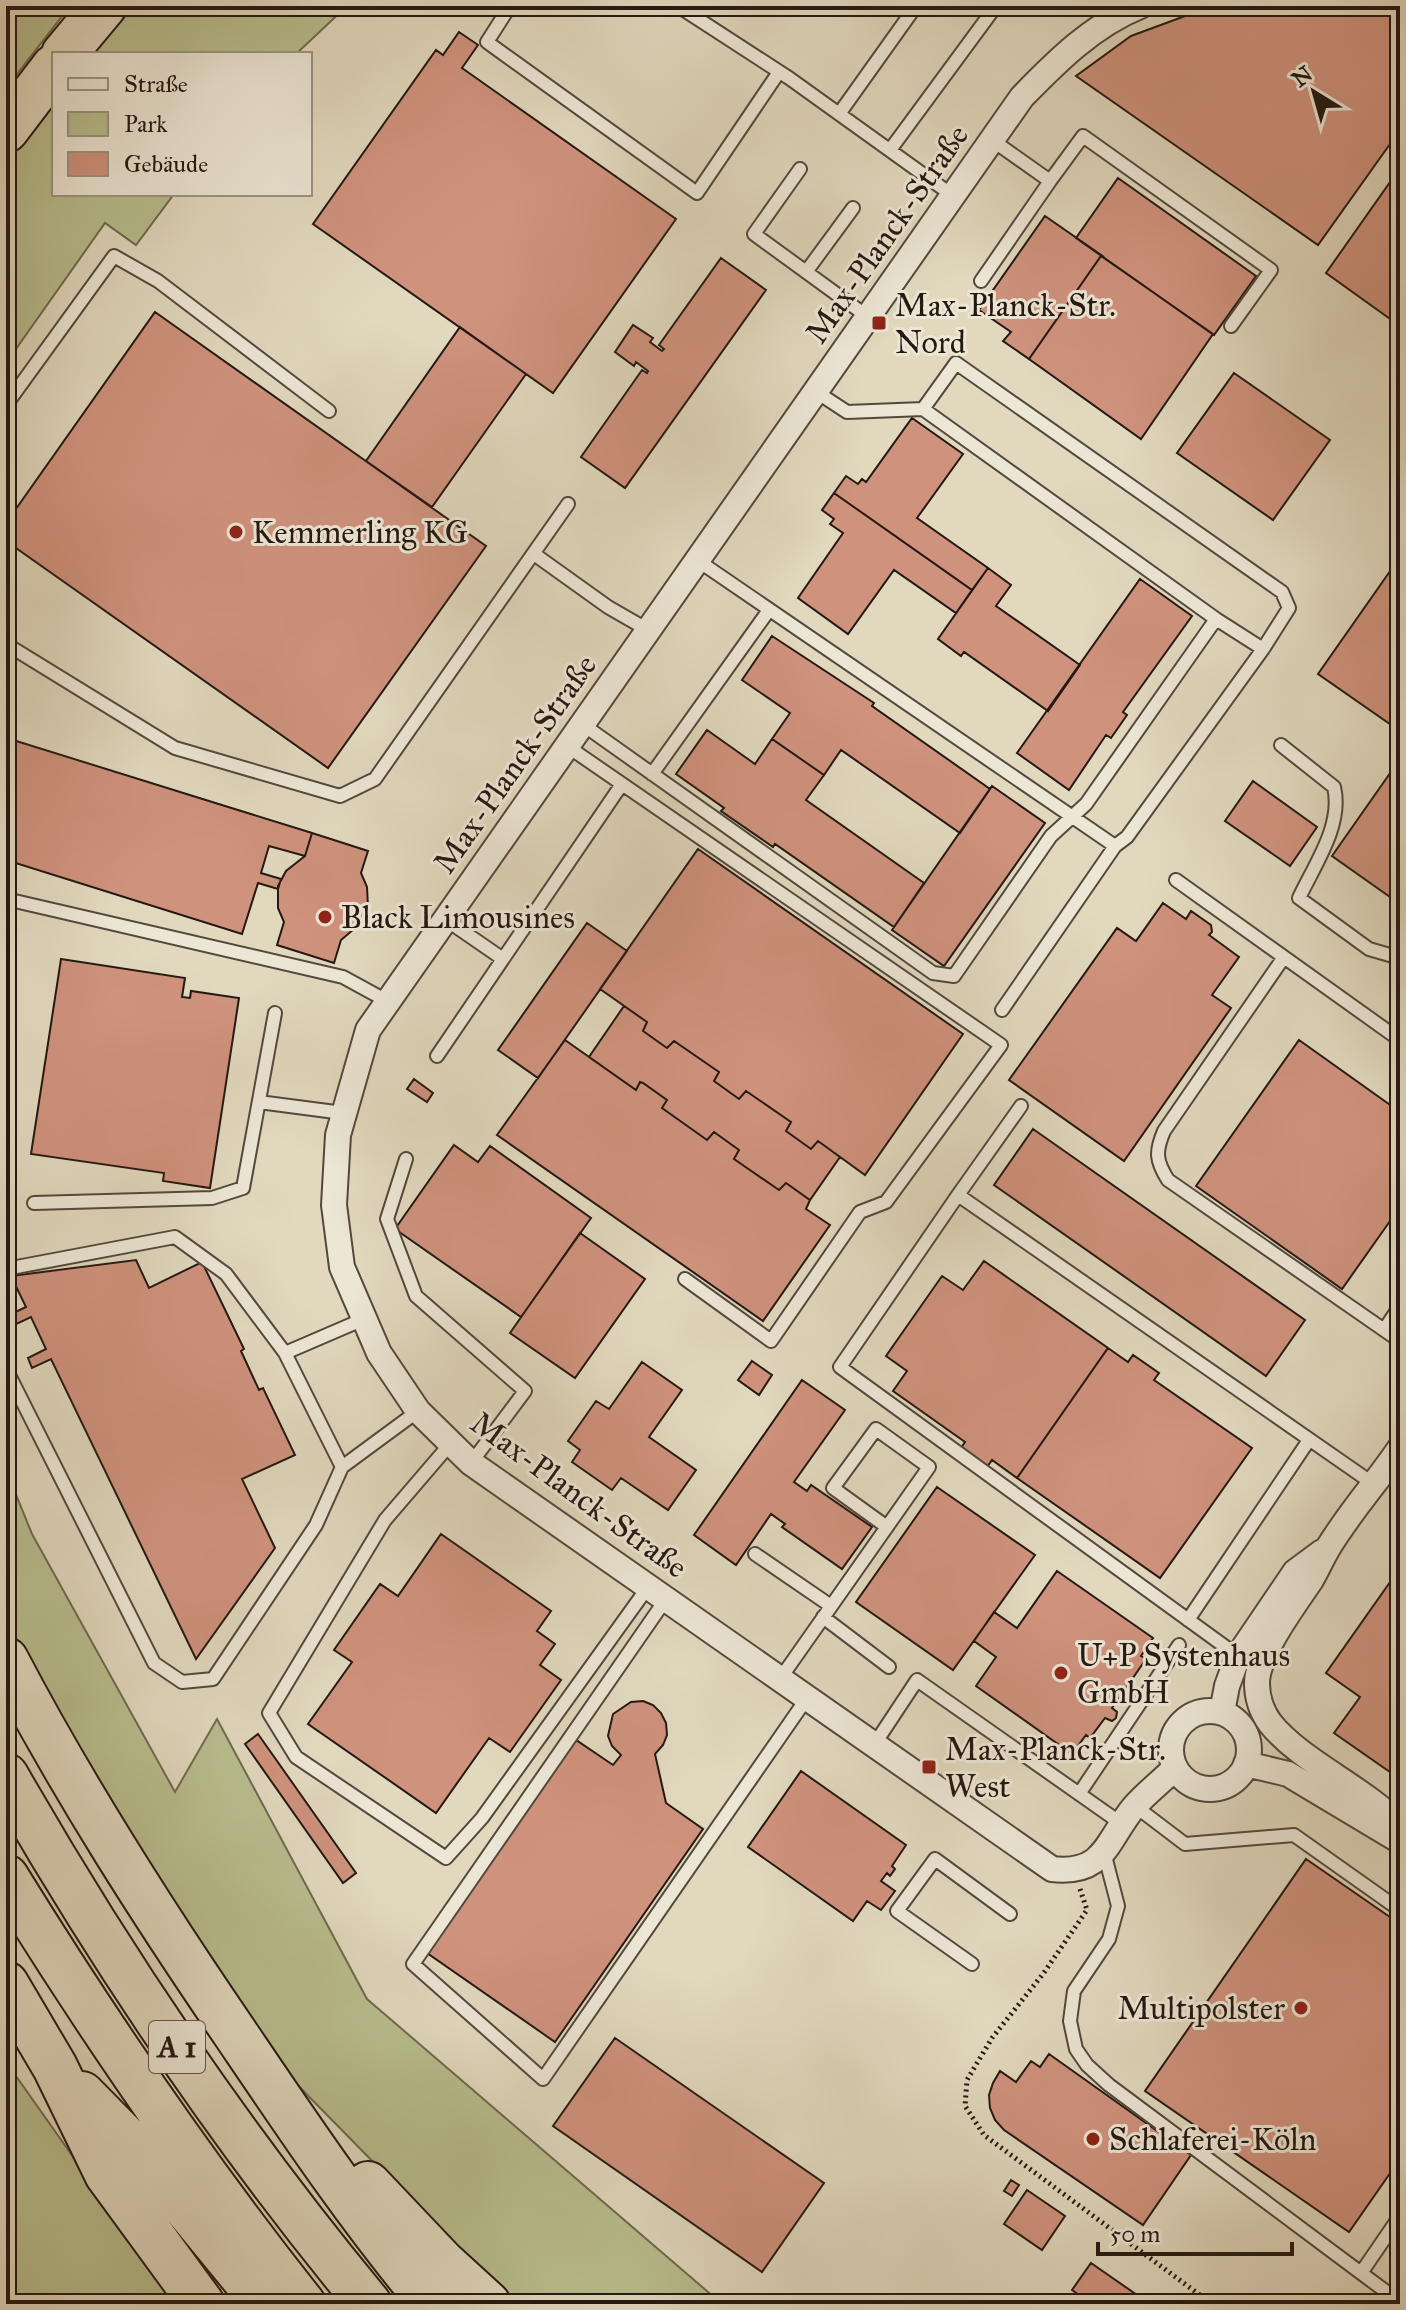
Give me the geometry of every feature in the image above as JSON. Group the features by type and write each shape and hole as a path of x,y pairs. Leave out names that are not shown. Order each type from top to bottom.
{"highway":[{"path":"66,52 104,6"},
{"path":"6,130 52,70"},
{"path":"6,1660 64,1765 154,1914 387,2249 432,2304"},
{"name":"A 1","path":"6,1776 113,1954 223,2114 369,2304"},
{"name":"A 1","path":"6,1877 117,2049 201,2169 303,2304"},
{"path":"6,1984 55,2067 107,2174 202,2304"},
{"path":"55,2067 148,2161 265,2304"},
{"path":"269,2083 442,2262 488,2304"}],"street":[{"name":"Max-Planck-Straße","path":"1074,1872 1052,1869 471,1463 418,1411 379,1353 342,1267 334,1205 338,1135 343,1113 368,1030 387,1001 1022,97 1066,52 1119,14 1140,6"},
{"path":"1400,1448 1329,1547 1262,1662 1257,1681 1260,1704 1269,1722 1289,1742 1382,1808 1400,1826"},
{"path":"1222,1712 1238,1656 1295,1572 1329,1547"},
{"path":"1222,1712 1237,1721 1245,1732 1249,1742 1246,1764 1232,1783 1214,1789 1190,1784 1175,1768 1170,1748 1179,1725 1194,1714 1222,1712"},
{"path":"1246,1764 1288,1774 1400,1841"},
{"path":"1074,1872 1092,1863 1104,1852 1128,1815 1175,1768"}],"lane":[{"path":"510,6 487,42 697,193 779,72"},
{"path":"678,6 779,72 952,195"},
{"path":"839,114 916,6"},
{"path":"890,150 996,6"},
{"path":"981,281 1083,136 1271,270 1231,326"},
{"path":"992,140 1050,181"},
{"path":"800,169 754,234 868,317"},
{"path":"806,272 853,208"},
{"path":"6,405 114,256 158,281 329,411"},
{"path":"923,409 956,363 1282,592 1289,608 1263,649 1127,837 1115,846 1002,1010"},
{"path":"815,391 847,412 923,409 1216,619 1263,649"},
{"path":"6,644 175,748 340,796 375,779 568,504"},
{"path":"534,554 608,607 648,630"},
{"path":"697,560 1115,846"},
{"path":"652,774 769,610"},
{"path":"582,724 933,973 954,976 1051,836 1086,804 1216,619"},
{"path":"1281,745 1334,787 1338,802 1331,830 1299,898 1369,949 1400,958"},
{"path":"567,746 1001,1045 886,1202 860,1212 771,1341 685,1279"},
{"path":"437,1056 622,784"},
{"path":"1176,880 1400,1040"},
{"path":"6,899 343,977 387,1001"},
{"path":"445,919 503,959"},
{"path":"1284,957 1164,1131 1156,1149 1157,1163 1168,1180 1400,1341"},
{"path":"34,1203 212,1198 243,1188 275,1013"},
{"path":"259,1102 343,1113"},
{"path":"1021,1106 840,1367 1238,1656"},
{"path":"406,1159 387,1219 416,1296 525,1391 471,1463"},
{"path":"958,1195 1375,1485"},
{"path":"6,1269 175,1237 226,1274 285,1353 342,1467"},
{"path":"1384,1330 1400,1306"},
{"path":"285,1353 364,1319"},
{"path":"6,1369 154,1663 182,1682 213,1679 316,1525 342,1467 418,1411"},
{"path":"780,1679 887,1527 929,1467 876,1429 833,1488 887,1527"},
{"path":"1188,1620 1309,1440"},
{"path":"451,1443 385,1520 269,1713 296,1757 446,1858 482,1818 657,1593"},
{"path":"755,1554 889,1667"},
{"path":"657,1593 413,1964 543,2079 807,1698"},
{"path":"1079,1794 1179,1645"},
{"path":"874,1745 917,1680 1079,1794 1185,1844 1294,1835 1400,1910"},
{"path":"1104,1852 1118,1906 1109,1939 1074,1991 1070,2021 1076,2049 1087,2065 1109,2085 1400,2302"},
{"path":"972,1964 897,1911 935,1859 1010,1914"},
{"path":"1361,2273 1400,2216"}],"path":[{"path":"1074,1872 1087,1910 1043,1974 992,2038 967,2080 965,2106 984,2135 1212,2304"}],"green space":[{"path":"6,6 70,6 6,88"},
{"path":"130,6 347,6 298,52 92,52"},
{"path":"52,98 52,196 173,196 136,245 105,223 6,363 6,154"},
{"path":"6,1470 32,1534 175,1792 217,1719 367,1999 722,2304 516,2304 277,2064 26,1671 6,1632"},
{"path":"6,2060 16,2076 177,2304 6,2304"}],"building":[{"path":"1233,6 1353,7 1400,19 1400,130 1318,245 1076,76 1131,36 1204,9"},
{"path":"459,32 478,45 462,68 676,219 553,393 313,224 436,50 443,55"},
{"path":"1400,168 1400,326 1326,273"},
{"path":"1118,178 1256,276 1214,335 1076,238"},
{"path":"1045,216 1104,257 1101,256 1029,359 1003,341 1011,332 979,310"},
{"path":"1101,256 1213,334 1141,439 1029,359"},
{"path":"721,258 766,290 625,488 581,457 642,370 648,371 636,362 634,366 615,352 633,325 653,338 650,342 662,351 664,349 659,345"},
{"name":"Kemmerling KG","path":"155,312 486,546 328,768 6,541 6,523"},
{"path":"460,327 526,374 432,507 366,461"},
{"path":"1234,373 1330,440 1273,520 1177,453"},
{"path":"912,418 963,454 917,518 988,568 972,590 834,493 846,476 858,484 862,479 866,482"},
{"path":"834,493 972,590 956,613 894,570 848,634 798,598 843,533 830,524 834,519 822,510"},
{"path":"1400,557 1400,731 1318,674"},
{"path":"988,568 1011,585 996,606 1080,665 1048,711 964,652 961,656 938,639"},
{"path":"1140,579 1192,616 1123,712 1127,715 1111,738 1106,735 1069,790 1017,753"},
{"path":"772,636 874,703 872,706 990,789 960,833 841,750 824,775 772,739 790,713 742,680"},
{"path":"707,730 755,764 772,739 824,775 806,800 924,883 894,927 775,844 773,847 721,811 724,808 676,774"},
{"path":"13,740 312,833 305,856 269,846 261,873 281,879 278,889 258,883 242,934 6,860 6,763"},
{"path":"1400,759 1400,904 1332,856"},
{"path":"1253,781 1317,827 1290,866 1225,821"},
{"path":"992,786 1045,823 944,966 892,930"},
{"path":"312,833 368,851 361,873 367,887 368,907 360,924 341,940 334,963 277,945 284,922 278,908 278,886 286,871 305,856"},
{"path":"698,849 963,1034 865,1175 818,1141 811,1149 786,1131 791,1122 746,1091 739,1099 714,1081 719,1072 674,1041 667,1048 643,1031 647,1022 600,989"},
{"path":"1163,903 1186,919 1191,911 1211,925 1209,935 1239,957 1212,995 1231,1008 1124,1161 1009,1080 1117,928 1136,941"},
{"path":"587,923 627,951 538,1078 498,1050"},
{"path":"61,959 185,978 182,997 190,998 191,991 239,998 210,1188 163,1181 164,1173 31,1154"},
{"path":"624,1006 647,1022 643,1031 667,1048 674,1041 719,1072 714,1081 739,1099 746,1091 791,1122 786,1131 811,1149 818,1141 840,1157 810,1200 786,1183 779,1190 734,1159 739,1150 714,1132 707,1140 662,1108 667,1100 643,1083 640,1082 636,1090 589,1057"},
{"path":"565,1040 636,1090 640,1082 643,1083 667,1100 662,1108 707,1140 714,1132 739,1150 734,1159 779,1190 786,1183 810,1200 806,1209 830,1225 763,1321 497,1135"},
{"path":"1299,1040 1400,1112 1400,1207 1342,1289 1196,1186"},
{"path":"414,1079 433,1093 427,1102 407,1089"},
{"path":"1033,1129 1305,1320 1266,1376 994,1185"},
{"path":"454,1145 478,1162 490,1146 591,1218 521,1317 395,1229"},
{"path":"580,1233 645,1279 575,1378 510,1333"},
{"path":"136,1260 149,1288 202,1262 244,1349 241,1351 259,1390 263,1388 295,1455 242,1479 275,1548 196,1659 51,1359 32,1368 28,1358 46,1349 31,1317 12,1326 7,1316 26,1307 11,1276"},
{"path":"984,1261 1108,1348 1017,1478 992,1460 987,1467 961,1448 965,1442 893,1391 907,1371 886,1356 942,1276 963,1290"},
{"path":"1108,1348 1128,1362 1133,1355 1159,1373 1154,1380 1252,1448 1160,1578 1017,1478"},
{"path":"752,1361 772,1375 759,1395 738,1380"},
{"path":"642,1362 682,1390 649,1437 696,1470 668,1510 621,1478 612,1490 572,1462 580,1450 568,1441 596,1401 609,1409"},
{"path":"802,1380 845,1410 794,1482 807,1491 811,1485 872,1527 842,1569 782,1527 785,1524 771,1514 736,1565 694,1535"},
{"path":"937,1487 1035,1555 953,1670 856,1602"},
{"path":"441,1534 551,1611 537,1631 555,1644 540,1665 561,1680 510,1752 489,1738 436,1813 308,1724 352,1662 334,1650 380,1584 398,1596"},
{"path":"1400,1568 1400,1779 1334,1733 1360,1697 1326,1673"},
{"name":"U+P Systenhaus GmbH","path":"1057,1571 1153,1638 1141,1656 1146,1659 1112,1708 1117,1712 1116,1718 1112,1721 1105,1718 1090,1738 1086,1735 1072,1754 976,1686 996,1657 974,1641 994,1612 1017,1628"},
{"path":"643,1701 653,1705 666,1723 667,1735 655,1754 666,1803 703,1829 555,2042 427,1953 576,1740 613,1765 621,1755 608,1736 613,1714 631,1702"},
{"path":"258,1734 356,1873 343,1883 245,1744"},
{"path":"801,1771 906,1845 892,1866 895,1869 881,1881 895,1891 881,1910 867,1901 853,1921 748,1847"},
{"name":"Multipolster","path":"1306,1859 1400,1924 1400,2159 1349,2232 1145,2091"},
{"path":"615,2038 824,2183 762,2272 553,2126"},
{"name":"Schlaferei-Köln","path":"1049,2054 1191,2155 1143,2225 1004,2130 995,2120 989,2095 1000,2071 1016,2082 1031,2061 1040,2067"},
{"path":"1011,2180 1019,2185 1012,2196 1004,2191"},
{"path":"1027,2190 1065,2216 1042,2250 1004,2224"},
{"path":"1091,2263 1150,2304 1092,2304 1072,2290"}],"place":[{"name":"Max-Planck-Str. Nord","path":"879,323"},
{"name":"Kemmerling KG","path":"236,532"},
{"name":"Black Limousines","path":"325,917"},
{"name":"U+P Systenhaus GmbH","path":"1061,1673"},
{"name":"Max-Planck-Str. West","path":"929,1767"},
{"name":"Multipolster","path":"1301,2008"},
{"name":"Schlaferei-Köln","path":"1093,2139"}]}
